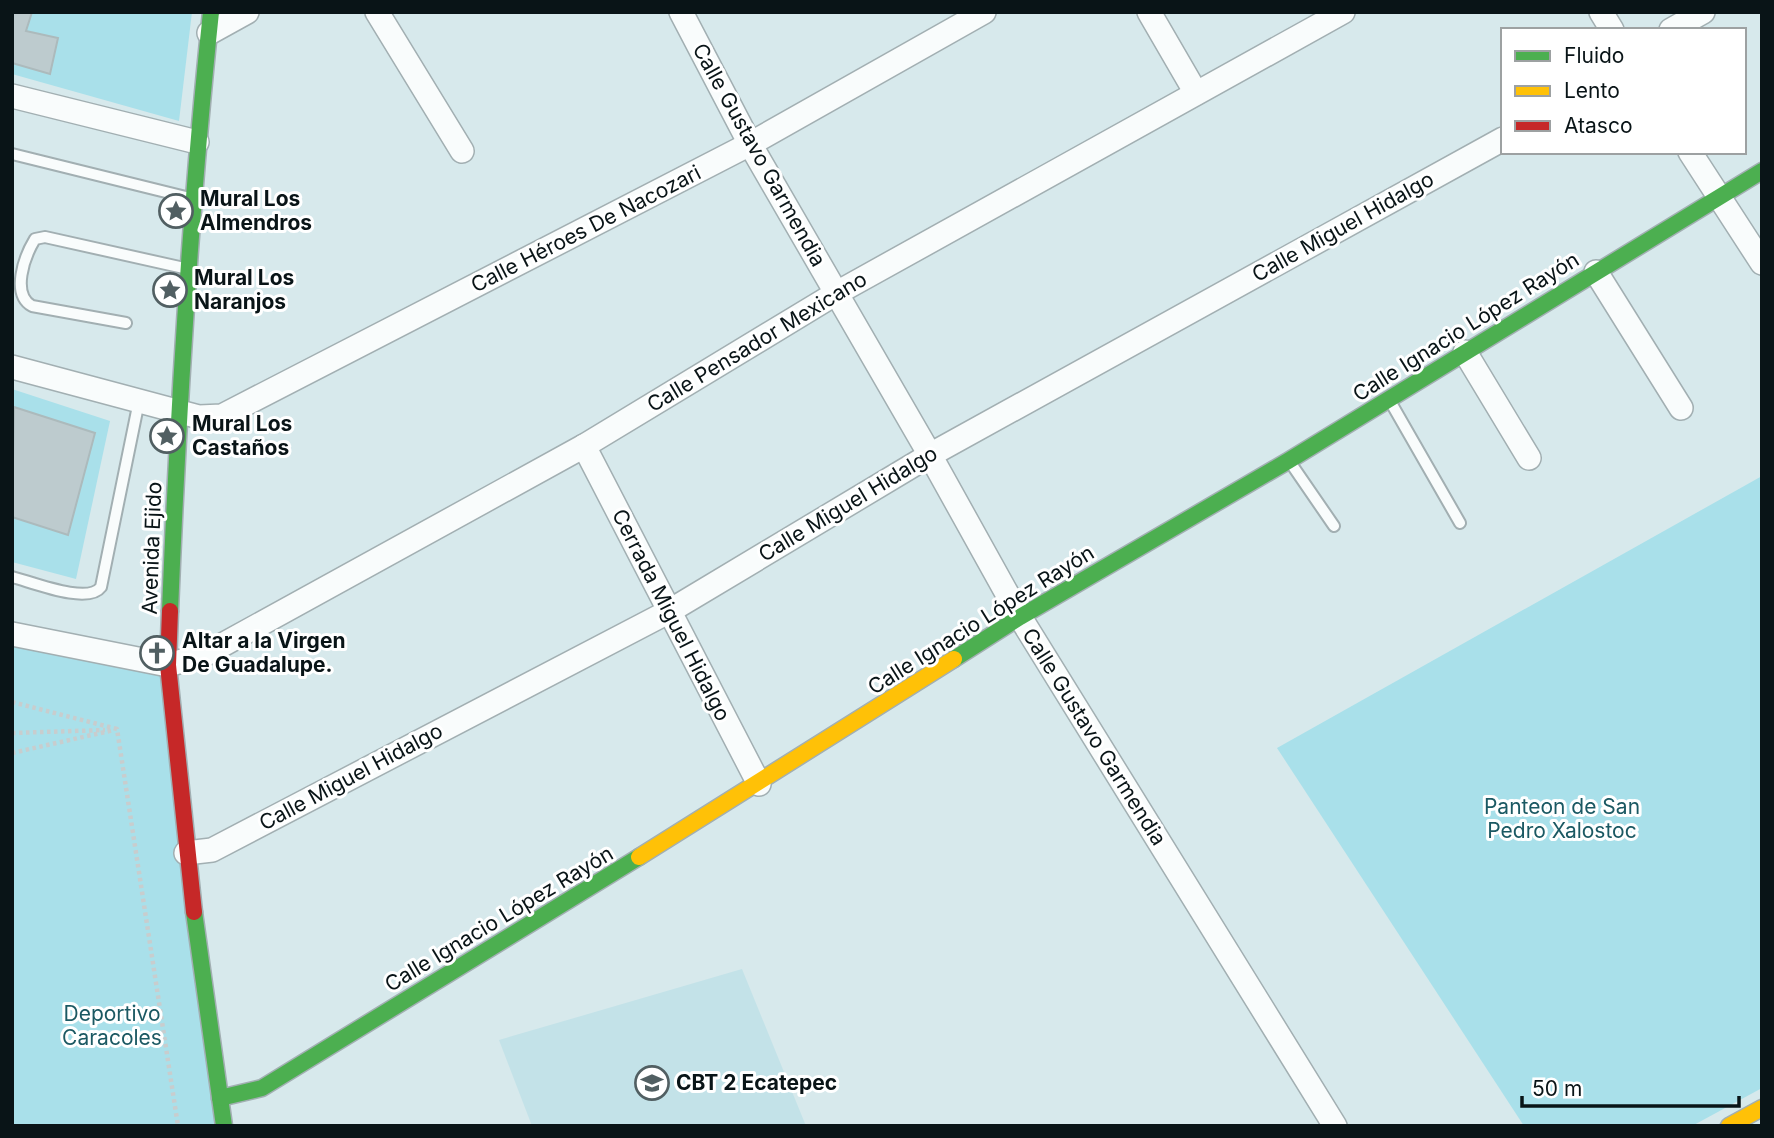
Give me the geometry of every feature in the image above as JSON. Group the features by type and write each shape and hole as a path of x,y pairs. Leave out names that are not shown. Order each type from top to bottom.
{"street":[{"path":"210,23 247,12"},
{"path":"377,12 462,151"},
{"name":"Calle Gustavo Garmendia","path":"681,12 750,144 930,454 1020,617 1335,1126"},
{"name":"Calle Héroes De Nacozari","path":"12,367 213,418 238,409 750,144 984,12"},
{"path":"1149,12 1196,93"},
{"name":"Calle Pensador Mexicano","path":"168,665 206,654 583,446 835,294 1343,12"},
{"path":"1601,12 1611,28"},
{"path":"1675,28 1703,12"},
{"name":"Avenida Ejido","path":"210,23 197,142 178,411 168,665 186,853 224,1126"},
{"path":"12,96 197,142"},
{"name":"Calle Miguel Hidalgo","path":"186,853 212,850 668,612 930,454 1501,140"},
{"path":"1691,154 1762,263"},
{"name":"Calle Ignacio López Rayón","path":"220,1098 262,1088 759,784 1020,617 1289,461 1762,171"},
{"path":"1596,272 1681,408"},
{"path":"1465,352 1529,458"},
{"name":"Cerrada Miguel Hidalgo","path":"583,446 759,784"},
{"path":"12,634 168,665"},
{"path":"1729,1126 1762,1108"}],"lane":[{"path":"12,154 194,199"},
{"path":"126,323 25,302 20,288 35,239 45,237 189,269"},
{"path":"1388,399 1460,523"},
{"path":"12,577 79,595 90,595 101,587 139,401"},
{"path":"1289,461 1334,526"}],"path":[{"path":"12,702 117,729"},
{"path":"12,733 117,729"},
{"path":"12,753 117,729"},
{"path":"117,729 178,1126"}],"shaded area":[{"name":"CBT 2 Ecatepec","path":"742,969 806,1126 532,1126 499,1040"}],"green space":[{"path":"32,12 192,12 179,121 12,74 12,63 50,74 58,38 26,31"},
{"path":"12,389 110,421 76,579 12,562"},
{"name":"Panteon de San Pedro Xalostoc","path":"1762,476 1762,1088 1692,1126 1524,1126 1277,748"},
{"name":"Deportivo Caracoles","path":"12,642 175,677 222,1126 12,1126"}],"building":[{"path":"12,12 32,12 26,31 58,38 50,74 12,63"},
{"path":"14,407 95,433 68,535 12,517"}],"traffic: fast":[{"path":"170,611 186,311 211,12"},
{"path":"954,659 1020,617 1288,461 1762,171"},
{"path":"220,1098 262,1088 639,857"},
{"path":"194,912 224,1126"}],"traffic: slow":[{"path":"639,857 954,659"},
{"path":"1729,1126 1762,1108"}],"traffic: jam":[{"path":"170,611 168,665 194,912"}],"place":[{"name":"Mural Los Almendros","path":"176,211"},
{"name":"Mural Los Naranjos","path":"170,290"},
{"name":"Mural Los Castaños","path":"167,436"},
{"name":"Altar a la Virgen De Guadalupe.","path":"157,653"},
{"name":"CBT 2 Ecatepec","path":"652,1083"}]}
